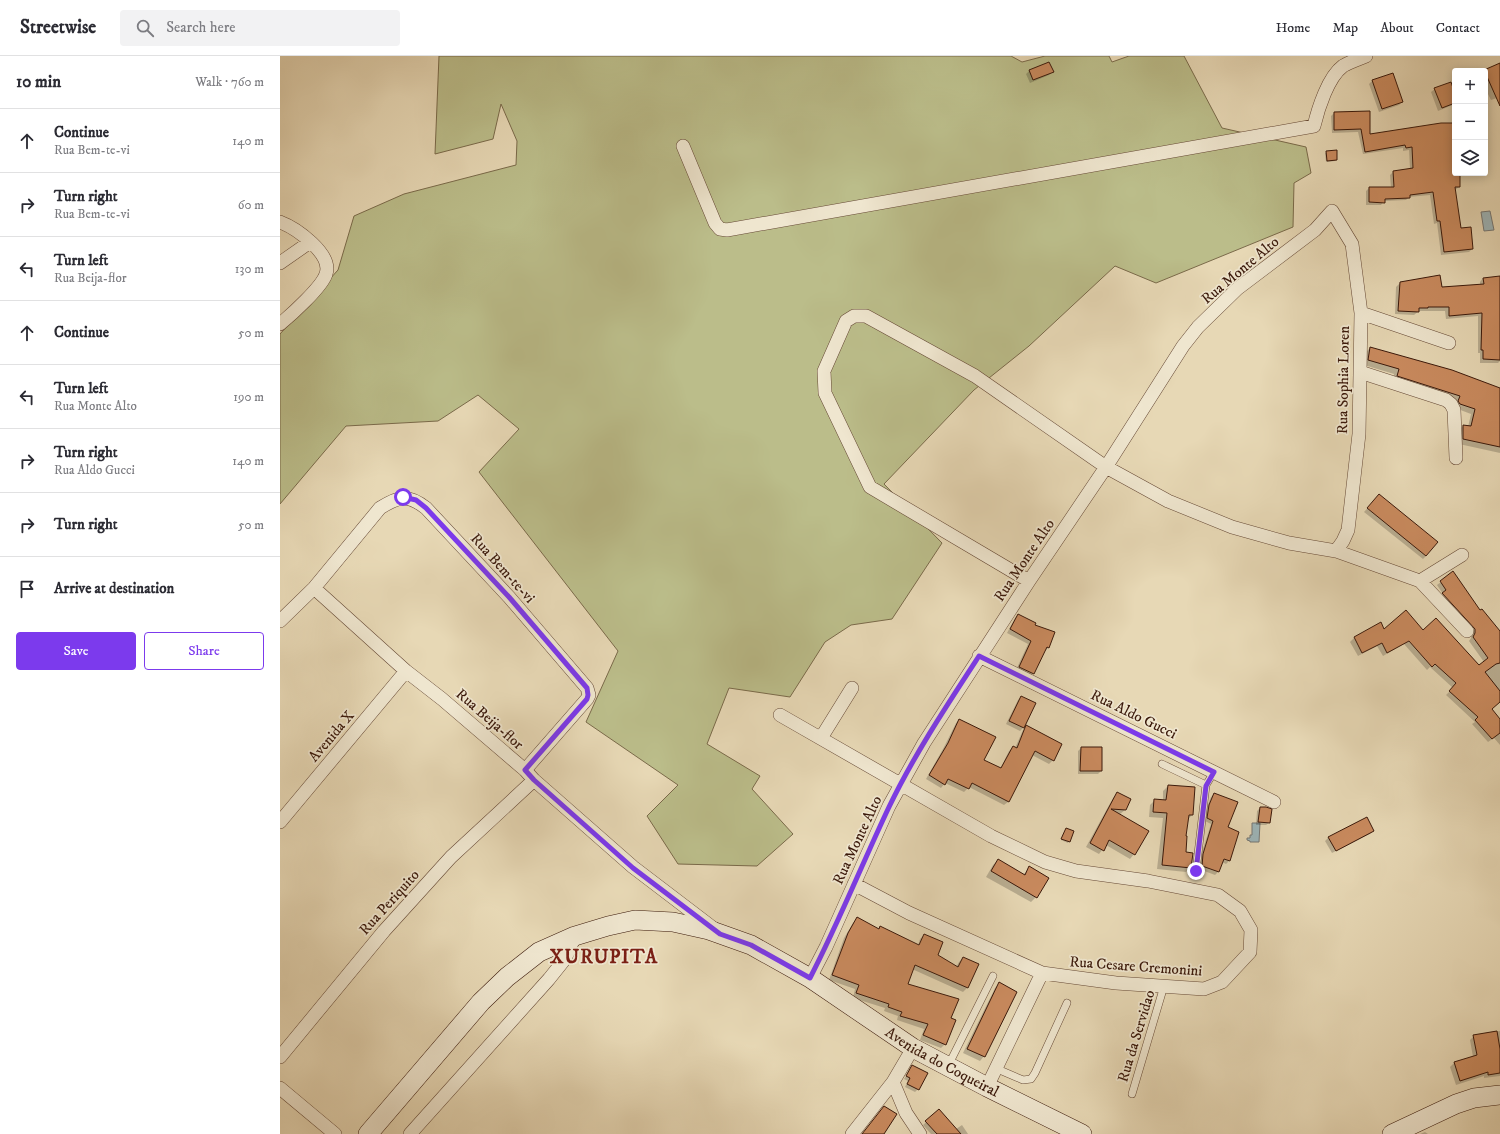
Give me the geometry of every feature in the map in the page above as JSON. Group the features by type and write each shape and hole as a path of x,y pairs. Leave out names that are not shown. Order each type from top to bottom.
{"main road":[{"name":"Avenida do Coqueiral","path":"368,1134 481,1002 507,977 539,952 575,936 635,920 672,922 720,934 751,945 810,978 913,1048 1082,1134"},
{"path":"1392,1134 1456,1104 1474,1098 1500,1095"}],"street":[{"path":"683,146 715,223 720,229 727,230 1314,126 1321,101 1340,61 1366,56"},
{"name":"Rua Sophia Loren","path":"1332,211 1352,244 1361,313 1358,434 1348,530 1336,551"},
{"name":"Rua Monte Alto","path":"810,978 826,947 889,806 924,743 979,656 1106,467 1183,346 1198,327 1237,289 1315,230 1332,211"},
{"path":"280,222 303,234 322,254 326,265 326,274 316,287 280,324"},
{"path":"280,263 310,242"},
{"path":"1361,313 1449,343"},
{"path":"1029,581 870,486 825,393 824,371 846,321 854,316 866,316 975,376 1106,467 1168,501 1232,527 1289,543 1336,551 1420,581 1467,632"},
{"path":"1360,372 1446,400 1451,404 1454,410 1456,458"},
{"name":"Rua Bem-te-vi","path":"314,588 380,508 390,501 403,497 416,500 426,508 509,597 587,688 587,699 530,775"},
{"path":"1420,581 1462,555"},
{"path":"280,621 314,588"},
{"name":"Rua Beija-flor","path":"314,588 406,671 442,699 530,775 633,868 720,934"},
{"name":"Rua Aldo Gucci","path":"979,656 1274,802"},
{"name":"Avenida X","path":"280,822 406,671"},
{"path":"821,738 852,688"},
{"name":"Rua Cesare Cremonini","path":"780,715 991,836 1045,862 1076,871 1148,881 1218,895 1240,911 1251,930 1250,952 1222,982 1204,989 1116,982 1042,973 909,913 854,884"},
{"name":"Rua Periquito","path":"280,1057 384,931 451,857 530,775"},
{"path":"410,1134 549,979 564,959 575,936"},
{"path":"987,1087 1042,973"},
{"path":"852,1134 893,1082 913,1048"},
{"path":"893,1082 906,1113 920,1134"},
{"path":"280,1088 335,1134"}],"lane":[{"path":"1162,764 1206,786"},
{"path":"1196,871 1206,786 1214,772"},
{"path":"948,1067 993,976"},
{"name":"Rua da Servidao","path":"1132,1094 1164,986"},
{"path":"995,1068 1023,1080 1031,1079 1067,1003"}],"green space":[{"path":"439,56 1011,56 1022,62 1045,56 1109,56 1112,62 1129,56 1184,56 1222,128 1306,147 1311,173 1294,183 1293,227 1156,283 1115,266 1029,346 974,390 884,484 942,543 892,619 851,625 825,642 790,697 729,688 707,744 760,776 752,789 793,834 757,866 678,864 647,816 678,785 586,722 618,651 479,472 519,429 478,395 438,421 346,426 280,504 280,334 338,270 354,216 404,194 516,165 517,141 501,104 493,139 435,154"}],"water":[{"path":"1490,211 1494,230 1484,231 1481,212"},
{"path":"1252,823 1260,823 1259,842 1250,842 1247,840 1247,838 1250,838 1250,835 1252,835"}],"building":[{"path":"1049,62 1054,72 1033,80 1029,70"},
{"path":"1500,63 1500,106 1488,79 1488,68"},
{"path":"1393,73 1403,102 1382,109 1372,80"},
{"path":"1451,82 1452,104 1442,108 1434,88"},
{"path":"1370,111 1370,134 1441,123 1452,123 1452,176 1460,176 1460,187 1455,187 1461,228 1471,227 1473,249 1444,252 1440,221 1437,221 1433,192 1410,195 1410,198 1385,199 1385,203 1369,202 1369,187 1394,187 1393,171 1413,168 1412,147 1406,148 1405,145 1365,152 1361,129 1334,130 1334,112"},
{"path":"1337,150 1337,160 1327,161 1326,151"},
{"path":"1440,275 1442,287 1484,284 1483,278 1500,276 1500,360 1483,359 1483,350 1481,350 1482,313 1449,316 1449,307 1419,308 1419,312 1398,311 1400,282"},
{"path":"1370,347 1452,370 1500,388 1500,447 1463,439 1463,425 1471,426 1475,409 1460,404 1458,401 1460,396 1397,376 1399,369 1368,360"},
{"path":"1379,494 1438,542 1426,556 1367,508"},
{"path":"1453,571 1480,610 1482,609 1500,631 1500,663 1496,664 1485,672 1500,691 1500,702 1492,709 1500,719 1500,733 1492,739 1475,720 1478,717 1449,691 1456,683 1435,664 1432,667 1409,641 1387,653 1382,643 1362,653 1354,637 1381,622 1384,629 1406,610 1423,630 1436,618 1479,665 1488,658 1473,637 1475,629 1442,593 1446,590 1440,581"},
{"path":"1018,614 1036,623 1035,625 1055,632 1049,648 1047,647 1034,674 1019,667 1031,641 1010,629"},
{"path":"1021,696 1036,703 1024,728 1009,721"},
{"path":"959,719 996,737 984,760 1001,768 1013,746 1017,748 1026,725 1062,744 1054,761 1035,751 1009,802 972,783 969,789 948,779 945,785 929,775 948,743"},
{"path":"1081,747 1102,747 1102,771 1080,771"},
{"path":"1168,785 1195,787 1193,815 1189,815 1186,836 1186,852 1193,853 1191,868 1162,865 1167,813 1153,812 1154,799 1166,800"},
{"path":"1117,792 1131,799 1126,810 1111,809 1149,831 1135,855 1109,840 1104,851 1090,843"},
{"path":"1214,793 1238,802 1228,827 1239,832 1230,861 1224,859 1219,872 1202,866 1203,854 1213,821 1207,818 1209,805"},
{"path":"1260,807 1272,809 1270,823 1258,822"},
{"path":"1367,817 1374,831 1336,851 1328,837"},
{"path":"1066,828 1074,831 1070,842 1061,839"},
{"path":"998,859 1025,875 1029,866 1049,878 1037,898 991,871"},
{"path":"857,917 879,929 880,926 919,945 924,934 943,942 938,955 958,967 963,957 979,964 968,988 915,965 908,984 959,999 951,1018 956,1020 946,1045 923,1035 928,1024 900,1016 902,1012 888,1007 889,1004 856,993 859,985 832,975 848,933"},
{"path":"999,982 1017,992 985,1057 967,1049"},
{"path":"1497,1031 1500,1049 1500,1073 1488,1075 1488,1072 1460,1081 1454,1062 1477,1055 1473,1035"},
{"path":"912,1065 928,1073 919,1090 907,1084 910,1078 906,1076"},
{"path":"884,1106 897,1114 884,1134 862,1134"},
{"path":"939,1109 961,1134 937,1134 925,1121"}],"district":[{"name":"XURUPITA","path":"604,956"}],"route":[{"path":"403,497 416,500 426,508 509,597 587,688 587,699 525,770 534,780 633,868 720,934 751,945 810,978 826,947 889,806 924,743 979,656 1214,772 1206,786 1196,871"}]}
